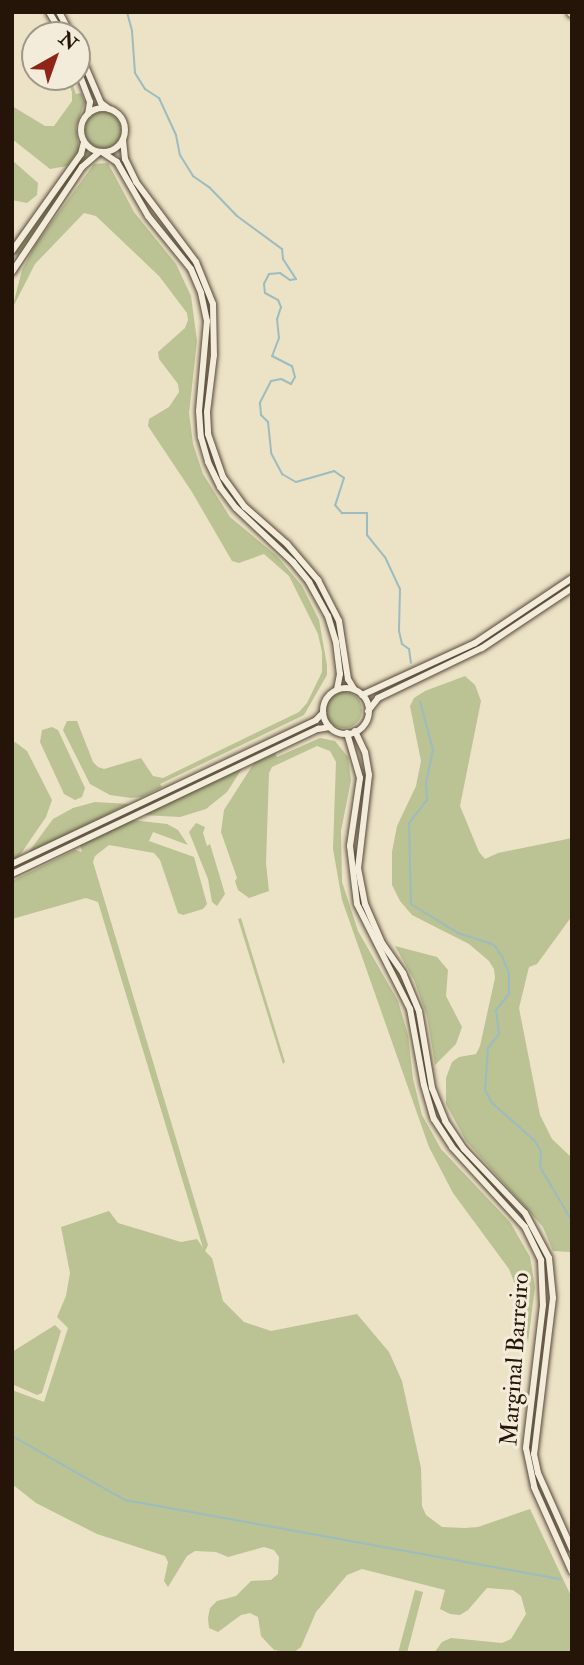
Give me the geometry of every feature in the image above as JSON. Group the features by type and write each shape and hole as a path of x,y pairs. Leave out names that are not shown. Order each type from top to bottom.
{"street":[{"path":"91,80 101,103 122,119 125,159 136,182 196,262 213,304 214,355 207,412 208,434 223,477 246,507 287,544 318,580 338,621 348,679 362,695 368,711"},
{"path":"12,251 81,154 84,142 81,127 88,114 90,102 86,91"},
{"path":"88,114 99,109 110,110"},
{"path":"12,272 82,167 100,152 114,149 123,140"},
{"path":"84,142 117,162 143,208 191,269 201,293 207,321 199,411 201,437 208,462 220,488 236,508 293,562 309,582 328,616 336,642 340,674 337,689 325,700 323,713 330,727"},
{"path":"12,258 21,258"},
{"path":"362,695 475,643 572,578"},
{"path":"12,874 318,729 330,727 346,733 355,732 365,723 368,711 378,698 482,648 572,588"},
{"path":"337,689 354,689"},
{"path":"12,864 316,720 323,713"},
{"name":"Marginal Barreiro","path":"355,732 365,752 369,775 358,868 365,904 382,943 403,973 419,1011 432,1088 445,1121 464,1149 525,1213 539,1234 549,1258 553,1298 534,1454 538,1473 572,1549"},
{"name":"Marginal Barreiro","path":"346,733 360,778 350,846 356,904 410,1009 424,1085 434,1119 452,1147 525,1227 541,1260 543,1305 526,1448 534,1487 572,1572"}],"green space":[{"path":"72,92 81,93 85,102 76,127 79,150 67,166 50,169 12,139 12,106 45,126 54,126 72,101"},
{"path":"103,112 116,117 121,130 116,143 103,148 90,143 85,130 90,117"},
{"path":"85,150 90,154 19,254 14,255"},
{"path":"12,160 38,183 37,195 27,203 12,200"},
{"path":"108,163 134,212 176,264 191,296 197,341 189,413 193,444 203,474 230,517 277,556 302,586 319,620 327,665 327,675 304,715 160,784 162,787 142,797 131,798 110,795 90,784 63,730 67,721 77,721 93,762 98,767 104,769 141,758 153,776 163,778 299,712 307,703 322,672 322,652 318,634 289,576 264,554 239,563 232,561 192,492 148,426 149,419 169,407 179,392 178,384 159,359 158,352 185,328 188,320 187,313 159,276 96,216 84,213 35,264 12,309 22,270 35,245 94,164"},
{"path":"465,676 475,685 481,701 460,806 479,852 485,859 498,853 572,838 572,916 537,964 529,967 519,1008 540,1115 552,1139 572,1158 572,1252 553,1251 543,1227 466,1141 446,1104 446,1078 452,1062 459,1057 476,1054 480,1046 495,978 494,969 489,961 469,944 412,915 400,901 392,885 392,852 397,826 416,786 421,761 410,706 414,698 425,691"},
{"path":"344,692 357,697 362,710 357,723 344,728 331,723 326,710 331,697"},
{"path":"52,727 58,730 85,788 82,797 75,800 64,794 40,742 42,730"},
{"path":"320,738 335,741 348,757 351,780 341,831 342,882 358,931 398,1001 408,1035 413,1079 422,1115 441,1149 510,1222 530,1257 535,1287 528,1342 518,1292 509,1269 453,1193 429,1147 342,900 333,849 336,762 330,751 317,746 272,767 269,773 266,863 269,891 249,898 238,890 235,881 237,878 221,832 224,810 254,763 275,753 277,757"},
{"path":"15,742 27,751 52,800 46,817 20,855 12,860 12,743"},
{"path":"243,767 227,792 206,809 180,817 143,815"},
{"path":"95,802 129,804 28,853 53,819 73,808"},
{"path":"132,820 167,824 178,830 188,845 153,832 149,841 194,857 207,904 203,909 183,915 178,913 160,860 154,853 109,845 95,856 93,862 208,1245 205,1251 212,1258 223,1301 244,1322 271,1331 357,1314 389,1352 402,1381 421,1468 422,1506 426,1515 442,1527 465,1528 478,1527 530,1509 572,1598 572,1653 434,1653 442,1642 451,1638 502,1643 511,1639 526,1614 521,1596 513,1590 487,1588 468,1610 460,1615 450,1614 440,1609 445,1590 362,1569 347,1575 316,1612 301,1647 293,1653 274,1650 261,1636 258,1617 250,1613 241,1615 218,1632 209,1628 208,1618 210,1608 217,1601 236,1596 251,1581 271,1580 278,1574 279,1557 274,1550 264,1547 228,1557 216,1552 195,1551 187,1556 168,1587 164,1581 168,1562 165,1556 97,1534 36,1503 12,1484 12,1390 44,1402 68,1328 57,1317 66,1296 70,1273 61,1227 109,1211 118,1223 181,1242 197,1239 203,1248 98,902 86,898 12,919 12,881 75,850 82,852 80,845"},
{"path":"196,823 205,827 203,833 207,846 210,844 225,894 217,906 212,902 208,879 189,832"},
{"path":"241,918 285,1062 283,1064 238,919"},
{"path":"395,946 437,957 448,970 446,996 462,1027 456,1044 435,1065 427,1016 414,980"},
{"path":"55,1325 61,1331 42,1393 37,1395 12,1384 12,1352"},
{"path":"415,1590 423,1592 407,1653 398,1653"}],"waterway":[{"path":"127,12 132,31 135,73 145,89 159,98 176,135 180,155 193,176 209,187 237,216 282,249 283,259 296,279 290,280 280,273 269,274 264,284 265,293 278,300 281,307 277,319 279,338 272,356 292,366 295,377 291,384 281,379 271,381 260,403 261,415 268,422 271,453 282,474 296,482 334,471 344,478 335,505 342,513 367,513 367,535 385,557 400,589 399,631 402,644 409,649 411,663"},
{"path":"420,701 433,750 426,784 427,800 409,823 411,904 458,933 494,945 502,956 509,973 509,994 496,1010 499,1034 488,1048 485,1090 492,1103 535,1141 541,1152 540,1167 572,1221"},
{"path":"12,1436 125,1500 561,1579"}]}
